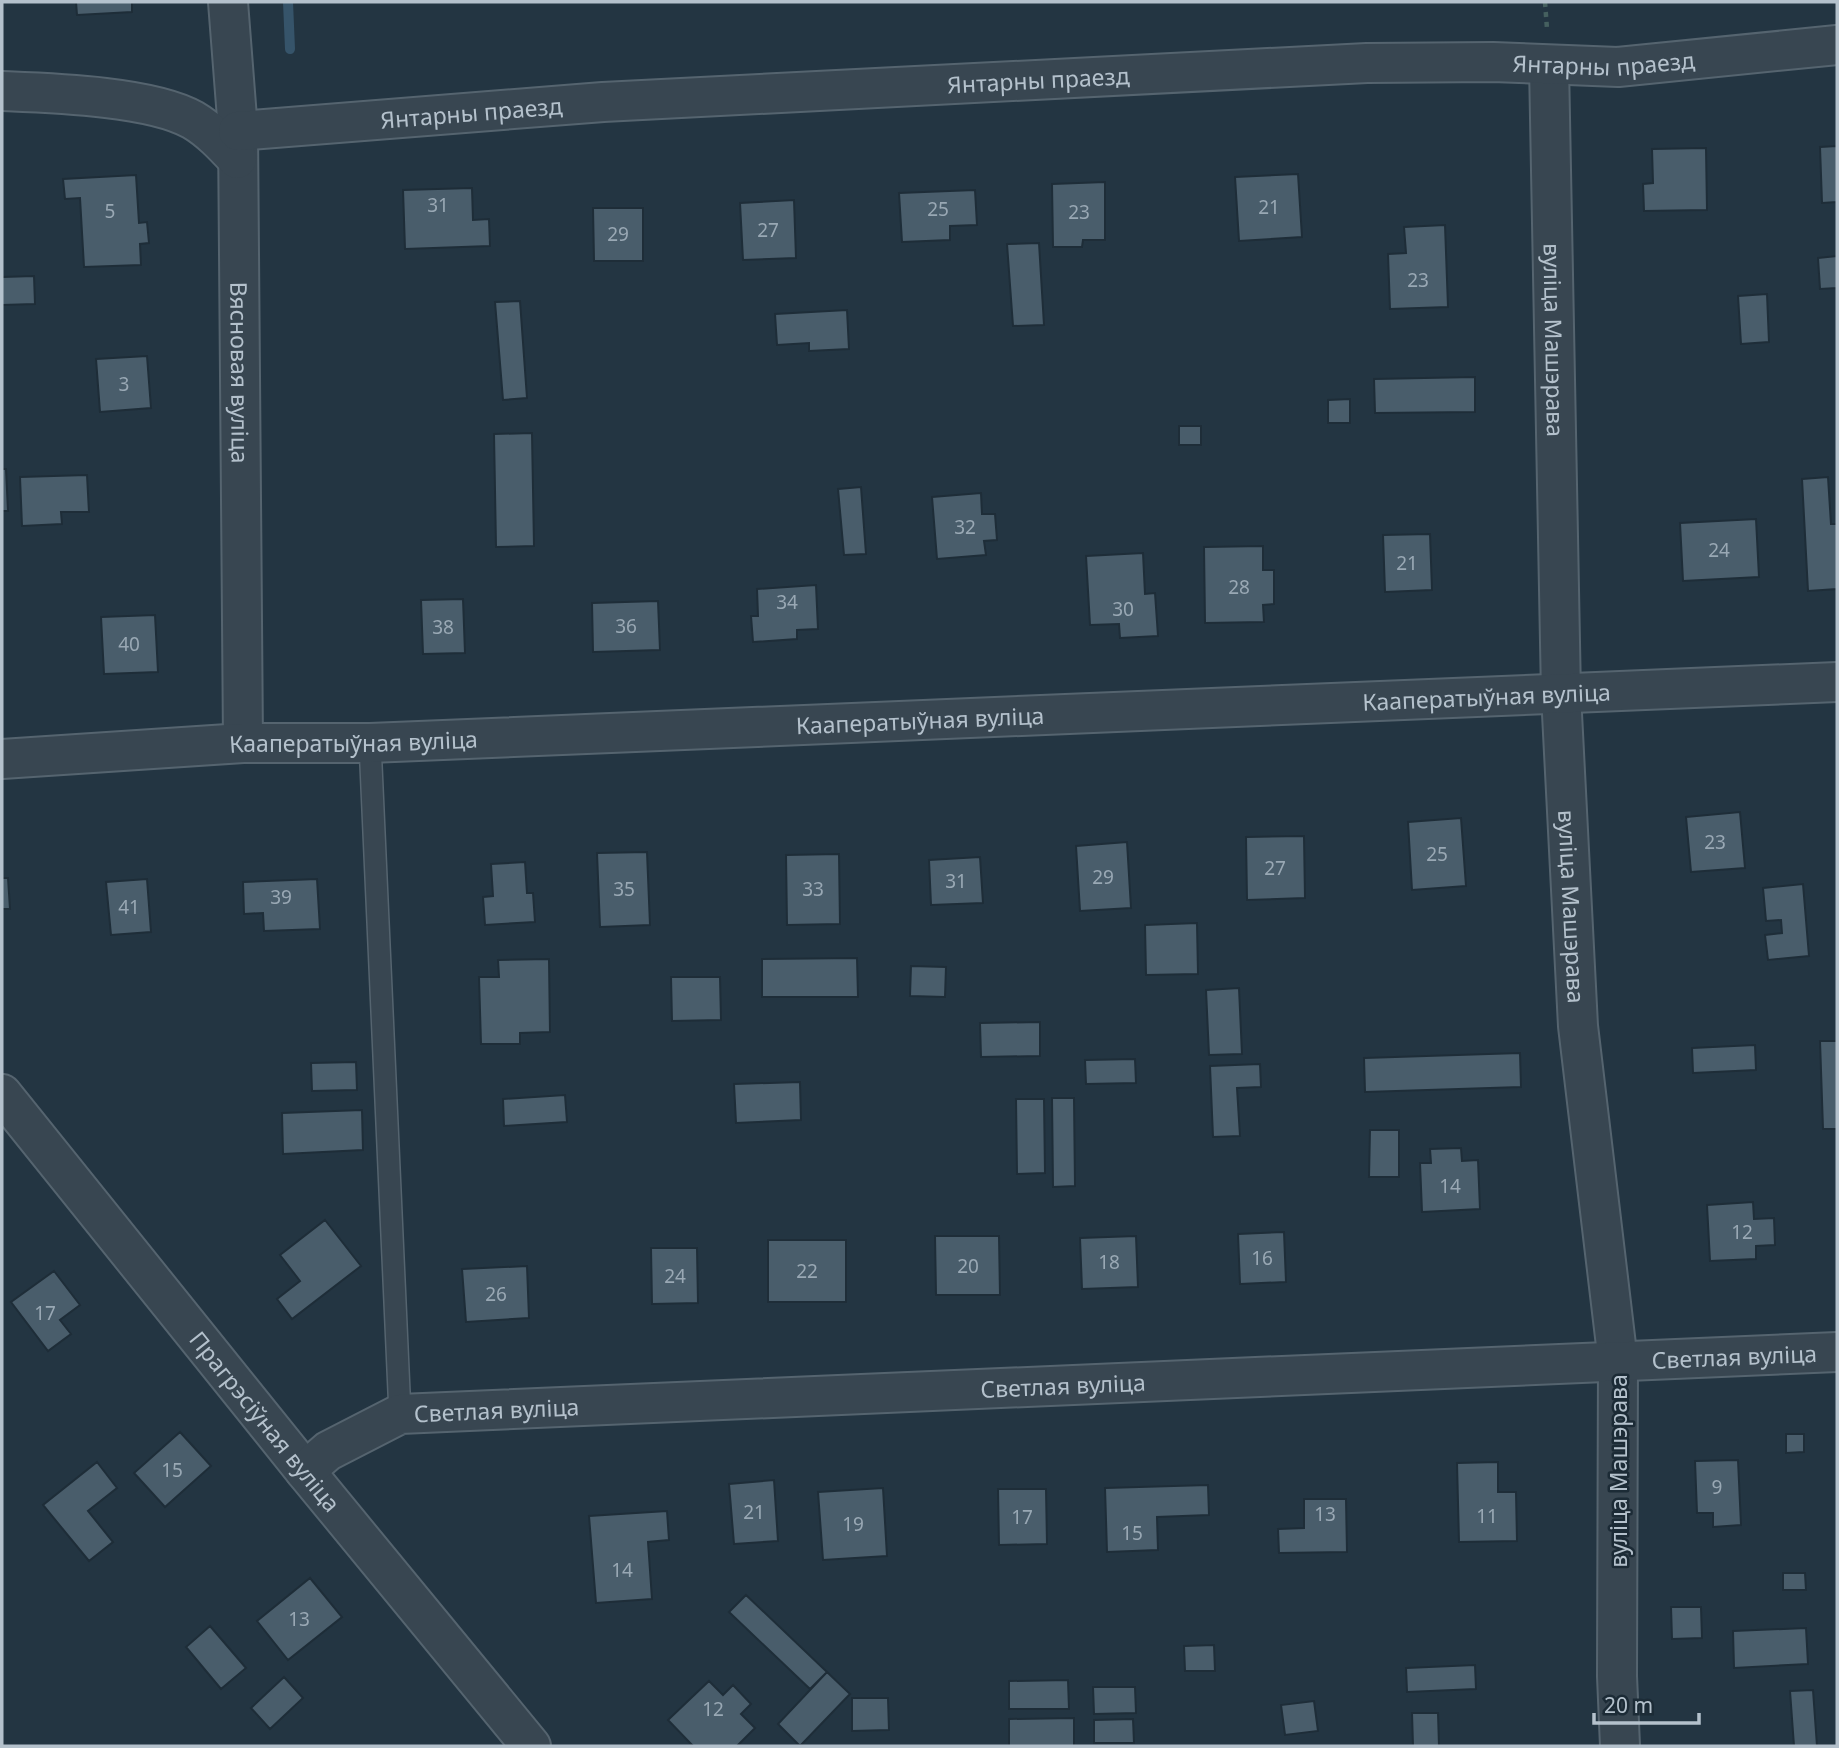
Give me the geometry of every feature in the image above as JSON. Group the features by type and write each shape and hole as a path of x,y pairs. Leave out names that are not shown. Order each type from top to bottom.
{"street":[{"name":"Вясновая вуліца","path":"228,2 237,145 243,743"},
{"name":"Янтарны праезд","path":"237,145 603,102 1395,62 1618,67 1837,45"},
{"name":"вуліца Машэрава","path":"1549,65 1560,694 1578,1026 1618,1362 1620,1746"},
{"path":"2,90 122,100 161,107 192,120 216,137 237,145"},
{"name":"Кааператыўная вуліца","path":"2,759 243,743 370,743 1837,682"},
{"name":"Прагрэсіўная вуліца","path":"2,1094 305,1471 531,1746"},
{"name":"Светлая вуліца","path":"305,1471 328,1451 400,1414 1837,1352"}],"lane":[{"path":"370,743 400,1414"}],"building":[{"path":"76,2 132,2 132,12 77,15"},
{"path":"1837,146 1837,202 1822,203 1820,147"},
{"path":"1706,148 1707,210 1644,211 1643,184 1653,183 1652,149"},
{"path":"1298,174 1302,237 1239,241 1235,177"},
{"path":"136,175 139,223 147,222 149,243 140,244 141,265 84,267 80,198 65,199 63,179"},
{"path":"1105,182 1105,240 1083,240 1082,247 1053,247 1052,184"},
{"path":"472,188 473,220 489,219 490,246 405,249 403,190"},
{"path":"975,190 977,225 950,226 950,240 902,242 899,193"},
{"path":"794,200 796,258 743,260 740,203"},
{"path":"593,208 643,208 643,261 594,261"},
{"path":"1445,225 1448,307 1390,309 1388,254 1406,253 1404,227"},
{"path":"1039,243 1044,325 1013,326 1007,244"},
{"path":"1837,256 1837,288 1820,289 1818,258"},
{"path":"34,276 35,304 2,305 2,277"},
{"path":"1767,294 1769,342 1741,344 1738,296"},
{"path":"520,301 527,398 503,400 495,302"},
{"path":"847,310 849,349 809,351 809,343 777,345 775,314"},
{"path":"147,356 151,408 100,412 96,359"},
{"path":"1475,377 1475,412 1375,413 1374,379"},
{"path":"1350,399 1350,423 1328,423 1328,400"},
{"path":"1179,426 1201,426 1201,445 1179,445"},
{"path":"532,433 534,546 496,547 494,434"},
{"path":"2,469 6,469 8,511 2,511"},
{"path":"87,475 89,512 61,512 62,524 22,526 20,477"},
{"path":"1828,477 1831,524 1837,524 1837,589 1808,591 1802,479"},
{"path":"861,487 866,554 844,555 838,489"},
{"path":"981,493 982,514 995,514 997,540 984,541 986,555 937,559 932,497"},
{"path":"1756,519 1759,577 1683,581 1680,523"},
{"path":"1430,534 1432,590 1385,592 1383,535"},
{"path":"1263,546 1263,570 1274,570 1274,604 1263,605 1264,622 1205,623 1204,547"},
{"path":"1143,553 1145,594 1155,593 1158,636 1120,638 1119,624 1090,625 1086,556"},
{"path":"816,585 818,629 797,630 797,639 753,642 751,616 758,616 757,589"},
{"path":"463,599 465,653 423,654 421,600"},
{"path":"658,601 660,650 593,652 592,603"},
{"path":"155,615 158,672 104,674 101,617"},
{"path":"1740,812 1745,868 1691,872 1686,817"},
{"path":"1461,818 1466,886 1412,890 1408,822"},
{"path":"1304,836 1305,898 1247,900 1246,837"},
{"path":"1127,842 1131,908 1080,911 1076,846"},
{"path":"647,852 650,925 600,927 597,853"},
{"path":"839,854 840,924 787,925 786,855"},
{"path":"980,857 983,903 931,905 929,860"},
{"path":"525,862 527,893 533,893 535,922 485,925 483,897 493,896 491,864"},
{"path":"2,878 8,878 10,909 2,909"},
{"path":"147,879 151,932 111,935 106,882"},
{"path":"317,879 320,929 264,931 263,913 244,914 243,882"},
{"path":"1803,884 1809,956 1768,960 1765,935 1782,933 1781,920 1766,921 1763,888"},
{"path":"1197,923 1198,974 1146,975 1145,925"},
{"path":"857,958 858,997 762,997 762,959"},
{"path":"549,959 550,1032 520,1033 520,1044 481,1044 479,977 499,977 498,960"},
{"path":"911,966 946,967 945,997 910,996"},
{"path":"671,977 720,977 721,1020 672,1021"},
{"path":"1239,988 1242,1054 1209,1055 1206,990"},
{"path":"1040,1022 1040,1056 981,1057 980,1023"},
{"path":"1820,1041 1837,1041 1837,1129 1823,1129"},
{"path":"1755,1045 1756,1070 1693,1073 1692,1048"},
{"path":"1520,1053 1521,1087 1365,1092 1364,1058"},
{"path":"1135,1059 1136,1083 1086,1084 1085,1060"},
{"path":"356,1062 357,1090 312,1091 311,1063"},
{"path":"1260,1064 1261,1087 1237,1088 1240,1136 1213,1137 1210,1066"},
{"path":"800,1082 801,1120 736,1123 734,1084"},
{"path":"565,1095 567,1122 504,1126 503,1099"},
{"path":"1052,1098 1074,1098 1075,1186 1053,1187"},
{"path":"1016,1099 1044,1099 1045,1173 1017,1174"},
{"path":"362,1110 363,1150 283,1154 282,1113"},
{"path":"1370,1130 1399,1130 1399,1177 1369,1177"},
{"path":"1461,1148 1462,1161 1478,1160 1480,1209 1422,1212 1420,1163 1431,1163 1430,1149"},
{"path":"1753,1202 1754,1219 1774,1218 1775,1245 1756,1246 1756,1259 1710,1261 1707,1205"},
{"path":"325,1220 361,1266 292,1319 277,1299 300,1281 280,1255"},
{"path":"1284,1232 1286,1282 1240,1284 1238,1234"},
{"path":"935,1236 999,1236 1000,1295 936,1295"},
{"path":"1136,1236 1138,1287 1082,1289 1080,1238"},
{"path":"768,1240 846,1240 846,1302 768,1302"},
{"path":"651,1248 697,1248 698,1303 652,1304"},
{"path":"527,1266 529,1318 466,1322 462,1269"},
{"path":"54,1271 80,1305 60,1320 71,1334 48,1351 11,1302"},
{"path":"180,1432 211,1466 165,1507 134,1473"},
{"path":"1786,1434 1804,1434 1804,1452 1786,1453"},
{"path":"1738,1460 1741,1525 1713,1527 1713,1513 1697,1513 1695,1461"},
{"path":"97,1462 117,1488 88,1511 113,1542 89,1561 43,1505"},
{"path":"1498,1462 1498,1492 1516,1492 1517,1541 1459,1542 1457,1463"},
{"path":"774,1480 778,1541 734,1544 729,1484"},
{"path":"1208,1485 1209,1515 1157,1517 1158,1550 1107,1552 1105,1488"},
{"path":"883,1488 887,1556 823,1560 818,1492"},
{"path":"998,1489 1046,1489 1047,1544 999,1545"},
{"path":"1304,1499 1346,1499 1347,1552 1279,1553 1278,1529 1304,1528"},
{"path":"667,1511 669,1540 648,1542 652,1599 596,1603 589,1516"},
{"path":"1783,1573 1805,1573 1806,1590 1783,1590"},
{"path":"310,1578 342,1617 288,1660 257,1621"},
{"path":"746,1595 827,1672 810,1689 729,1612"},
{"path":"1671,1607 1701,1607 1702,1638 1672,1639"},
{"path":"210,1626 246,1668 221,1689 186,1647"},
{"path":"1806,1628 1808,1664 1734,1668 1733,1631"},
{"path":"1214,1645 1215,1671 1185,1671 1184,1646"},
{"path":"1475,1665 1476,1689 1407,1692 1406,1668"},
{"path":"827,1672 850,1694 800,1746 778,1724"},
{"path":"284,1677 303,1698 270,1729 251,1708"},
{"path":"1068,1680 1069,1709 1009,1709 1009,1681"},
{"path":"709,1681 723,1695 733,1685 751,1704 741,1714 755,1728 737,1746 693,1746 668,1720"},
{"path":"1093,1687 1135,1687 1136,1713 1094,1714"},
{"path":"1813,1690 1817,1746 1794,1746 1790,1691"},
{"path":"852,1698 888,1698 889,1730 852,1731"},
{"path":"1314,1701 1318,1731 1285,1735 1281,1705"},
{"path":"1412,1713 1438,1713 1439,1746 1413,1746"},
{"path":"1074,1718 1074,1746 1009,1746 1009,1719"},
{"path":"1133,1719 1134,1743 1094,1743 1094,1720"}],"waterway":[{"path":"288,2 290,49"}]}
